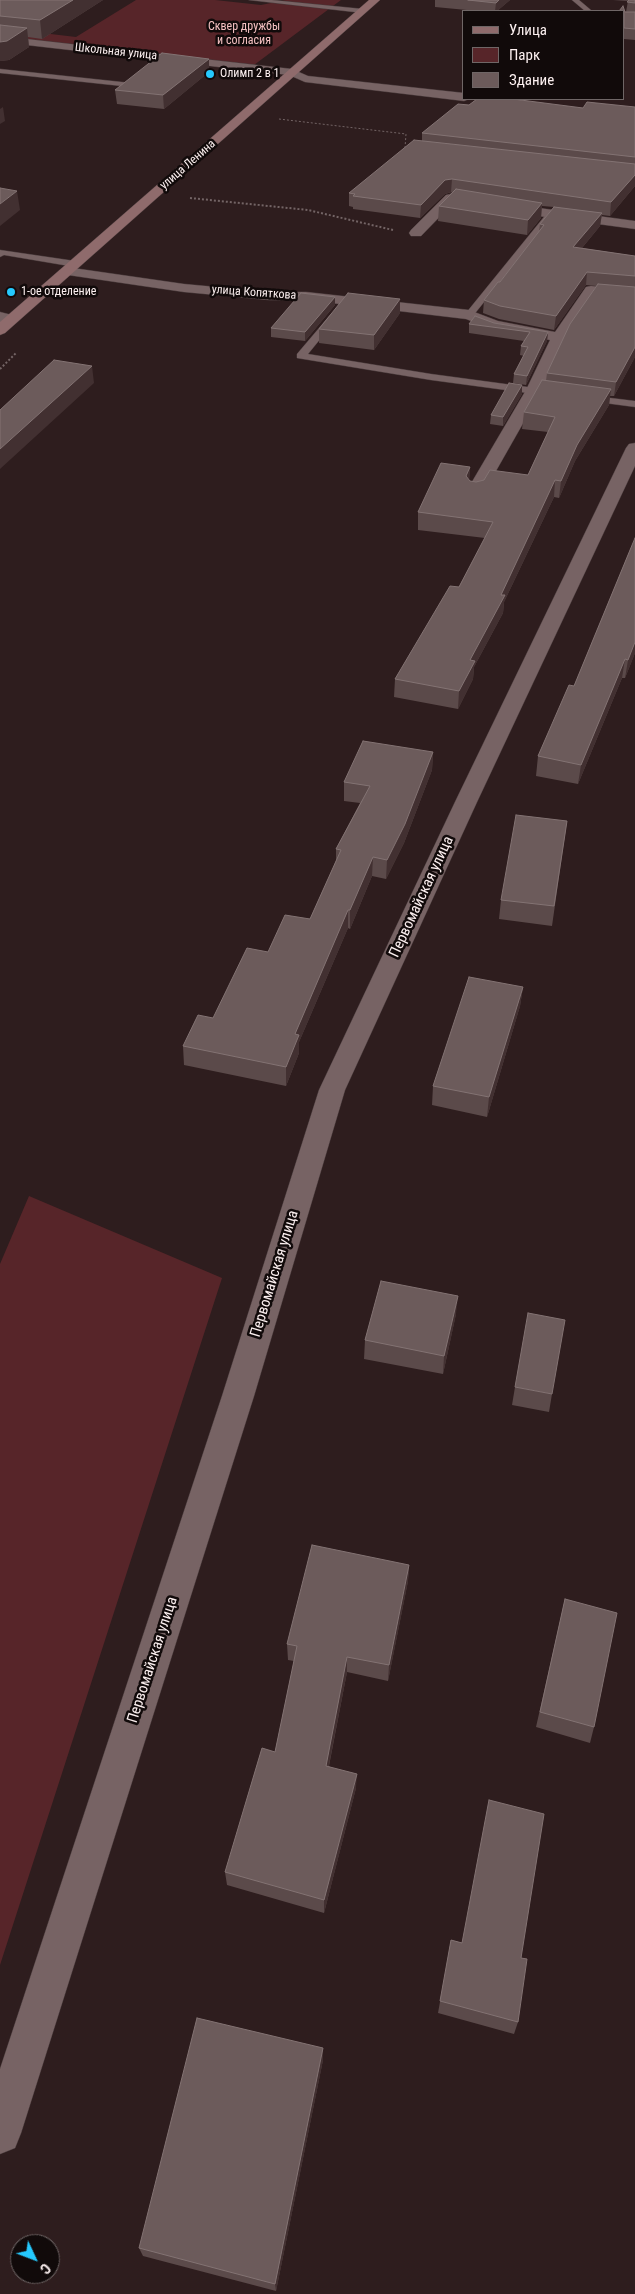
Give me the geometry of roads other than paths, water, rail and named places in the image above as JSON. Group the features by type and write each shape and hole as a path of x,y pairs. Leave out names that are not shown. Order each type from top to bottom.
{"main road":[{"name":"улица Ленина","path":"4,322 70,268 375,0"}],"street":[{"name":"Школьная улица","path":"0,39 292,72"},
{"path":"292,72 305,79 462,97"},
{"path":"416,233 451,198 635,225"},
{"name":"улица Копяткова","path":"70,268 184,288 270,296 306,296 469,315 494,325 559,338"},
{"path":"474,492 534,390 559,338 591,290 635,296"},
{"name":"Первомайская улица","path":"0,2133 235,1405 332,1090 462,810 635,448"}],"lane":[{"path":"252,0 363,11"},
{"path":"575,0 588,10"},
{"path":"0,71 131,85"},
{"path":"469,315 551,214"},
{"path":"0,254 2,252 70,268"},
{"path":"346,300 301,356 431,377 635,404"}],"place":[{"name":"Олимп 2 в 1","path":"210,74"},
{"name":"1-ое отделение","path":"11,292"}],"park label":[{"name":"Сквер дружбы и согласия","path":"244,34"}]}
